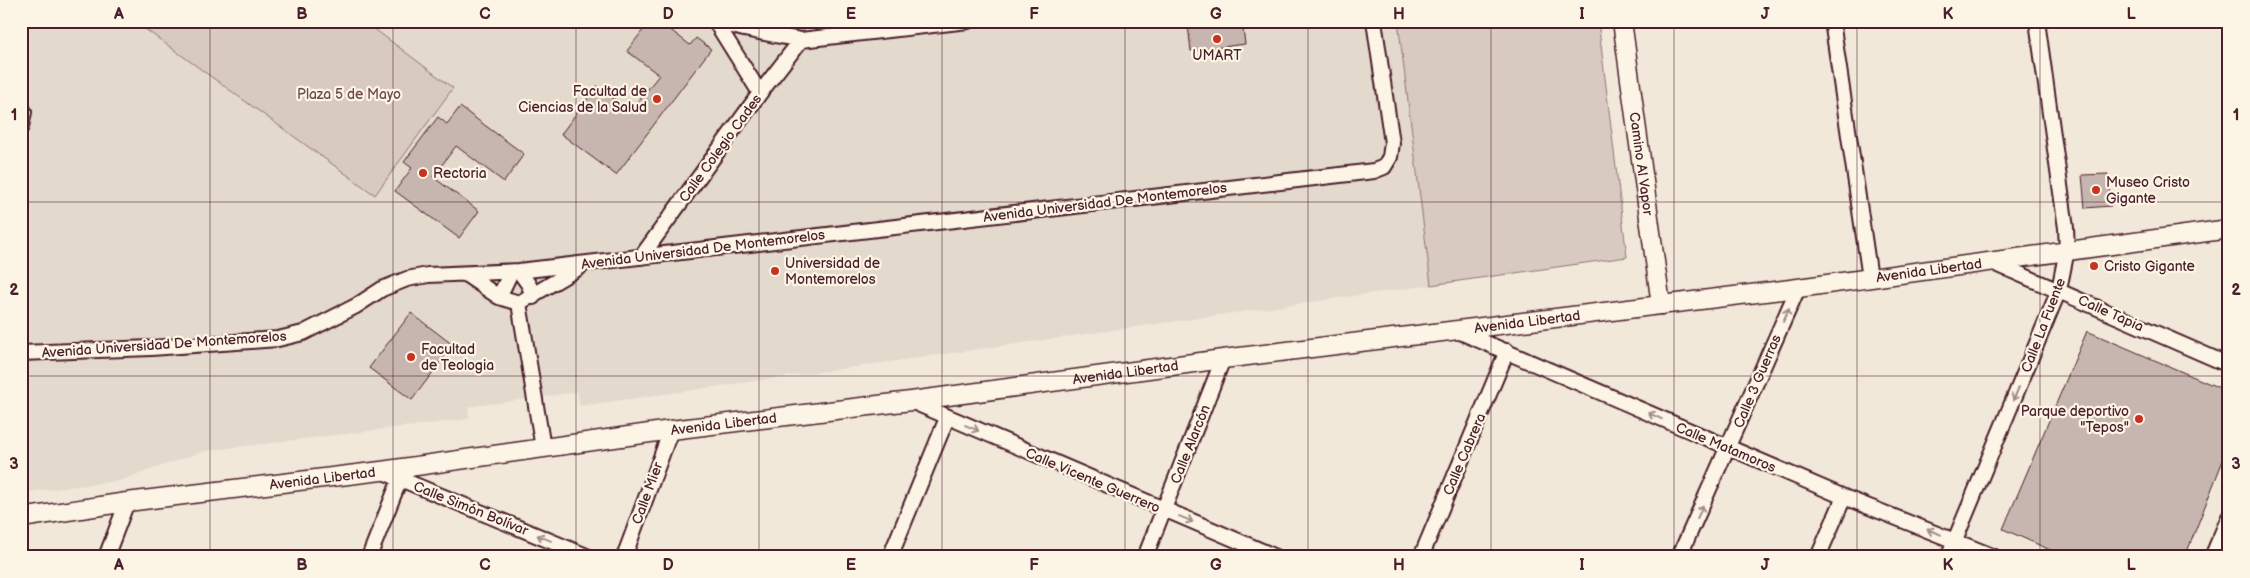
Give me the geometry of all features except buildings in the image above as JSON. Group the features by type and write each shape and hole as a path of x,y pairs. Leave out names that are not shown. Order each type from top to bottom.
{"street":[{"path":"715,21 744,29 801,40 968,21"},
{"path":"715,21 760,93"},
{"name":"Avenida Universidad De Montemorelos","path":"21,353 151,348 278,338 304,334 356,306 382,289 407,279 428,275 515,272 1374,170 1384,167 1390,157 1392,143 1374,21"},
{"name":"Camino Al Vapor","path":"1622,21 1661,305"},
{"path":"1832,21 1870,278"},
{"name":"Calle La Fuente","path":"1948,557 2059,290 2067,250 2066,228 2038,21"},
{"name":"Calle Colegio Cades","path":"641,257 760,93 801,40"},
{"path":"21,106 24,112 21,127"},
{"name":"Avenida Libertad","path":"21,518 126,502 381,471 671,430 1798,288 2229,229"},
{"path":"465,274 499,297 519,304 587,262"},
{"name":"Calle Tapia","path":"1992,262 2229,365"},
{"path":"499,297 515,272 529,285 533,297"},
{"name":"Calle 3 Guerras","path":"1680,557 1798,288"},
{"path":"519,304 543,448"},
{"name":"Calle Matamoros","path":"1458,331 1844,497 1995,557"},
{"name":"Calle Cabrera","path":"1421,557 1507,351"},
{"name":"Calle Alarcón","path":"1144,557 1223,360"},
{"name":"Calle Vicente Guerrero","path":"911,401 1276,557"},
{"path":"890,557 947,418"},
{"name":"Calle Mier","path":"624,557 671,430"},
{"name":"Calle Simón Bolívar","path":"381,471 589,557"},
{"path":"369,557 400,479"},
{"path":"1818,557 1844,497"},
{"path":"106,557 126,502"},
{"path":"2212,557 2229,518"}],"shaded area":[{"name":"Universidad de Montemorelos","path":"21,21 1598,21 1627,257 580,406 577,392 468,407 469,419 205,451 119,481 21,493"}],"green space":[{"name":"Plaza 5 de Mayo","path":"134,21 364,21 453,88 375,195"},
{"path":"1398,21 1598,21 1627,257 1431,285"}],"place":[{"name":"UMART","path":"1217,39"},
{"name":"Facultad de Ciencias de la Salud","path":"657,99"},
{"name":"Rectoria","path":"423,173"},
{"name":"Museo Cristo Gigante","path":"2096,190"},
{"name":"Cristo Gigante","path":"2094,266"},
{"name":"Universidad de Montemorelos","path":"775,271"},
{"name":"Facultad de Teologia","path":"411,357"},
{"name":"Parque deportivo \"Tepos\"","path":"2139,419"}]}
